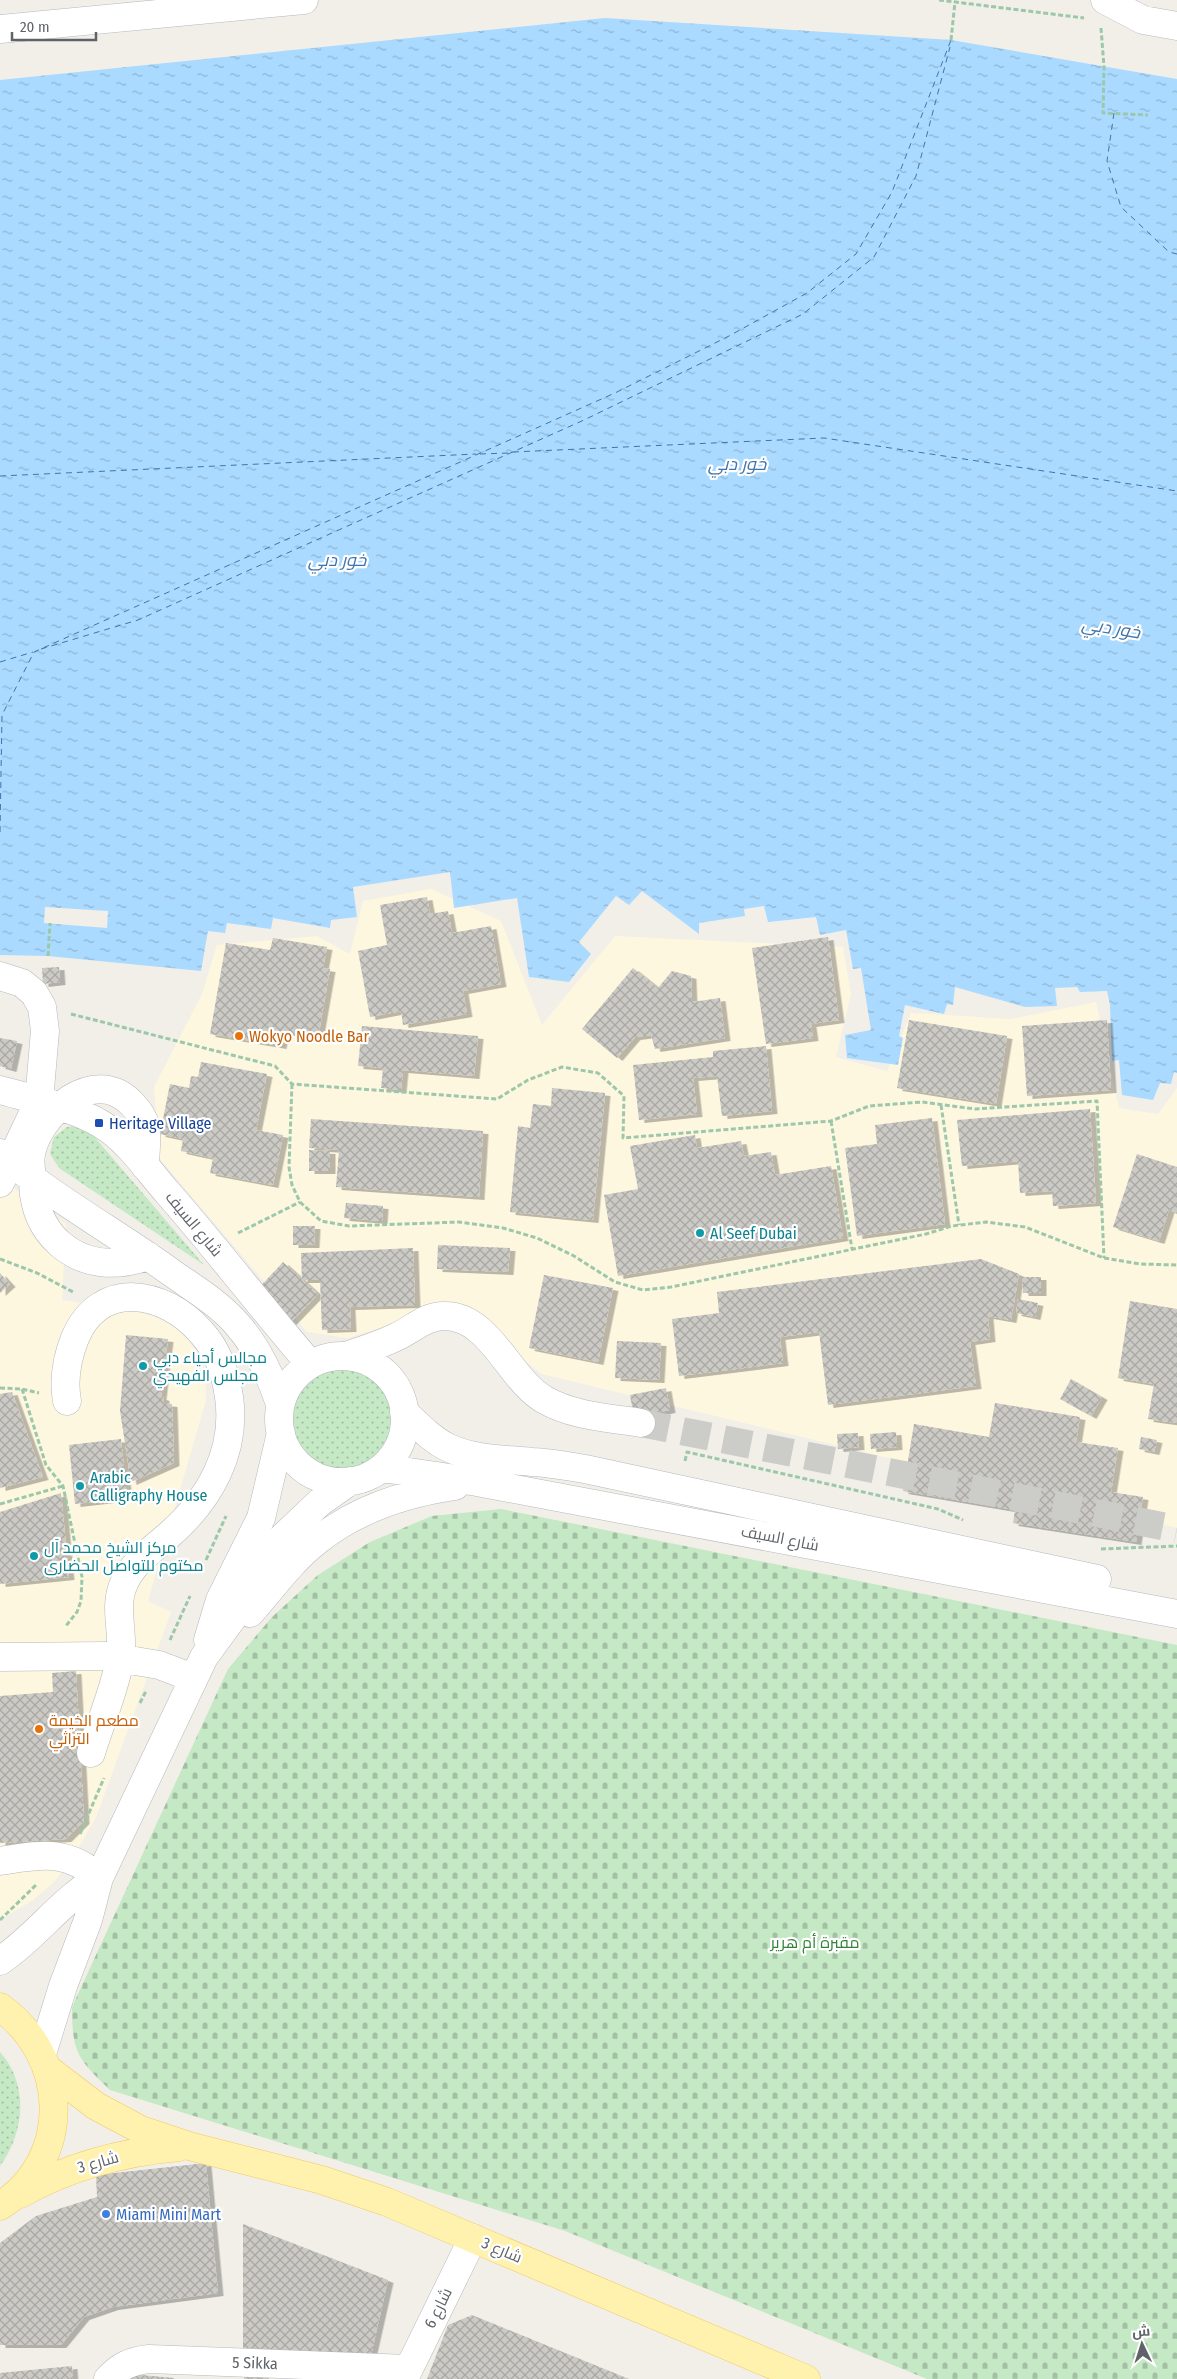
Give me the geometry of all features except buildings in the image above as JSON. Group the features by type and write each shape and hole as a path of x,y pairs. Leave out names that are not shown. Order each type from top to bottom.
{"main road":[{"path":"0,2007 14,2017 30,2034 46,2062 55,2105 50,2140 36,2172 6,2202"},
{"name":"شارع 3","path":"46,2062 96,2106 118,2119 165,2139 332,2183 388,2202 806,2379"},
{"name":"شارع 3","path":"6,2202 38,2184 86,2164 156,2149 190,2146"}],"street":[{"path":"0,29 304,0"},
{"path":"1107,11 1177,26"},
{"path":"0,976 22,983 34,993 42,1007 50,1117 35,1140 29,1166 34,1201 41,1221 53,1238 69,1252 88,1260 109,1282 135,1296 148,1298 182,1315 201,1332 215,1352 224,1374 230,1397 228,1443 221,1466 211,1487 198,1506 140,1560 125,1581 118,1607 142,1666"},
{"path":"46,2062 63,1986 88,1920 99,1878 194,1678 220,1600 261,1518 280,1433 280,1404 264,1362 236,1323 220,1308 148,1256 32,1180 4,1166 50,1105 81,1092 95,1089 111,1090 126,1098 138,1109 145,1124 145,1166"},
{"name":"شارع السيف","path":"0,1090 78,1113 111,1130 145,1166 214,1246 249,1293 310,1364"},
{"path":"67,1401 66,1376 75,1340 109,1282 129,1263 148,1256"},
{"path":"280,1404 286,1389 296,1375 310,1364 325,1358 346,1356 380,1345 426,1320 443,1316 460,1318 476,1326 522,1382 545,1400 573,1411 641,1423"},
{"path":"280,1433 292,1456 303,1468 326,1479 350,1481 368,1477 382,1468 399,1445 404,1432 398,1366 403,1347 411,1329"},
{"path":"346,1356 360,1358 388,1376 402,1402"},
{"name":"شارع السيف","path":"402,1402 432,1437 448,1447 466,1454 490,1460 559,1464 679,1488 1177,1596"},
{"name":"شارع السيف","path":"382,1468 476,1482 1177,1614"},
{"path":"194,1678 282,1538 320,1502 350,1481"},
{"path":"194,1678 293,1563 318,1540 348,1520 384,1504 426,1490 476,1482"},
{"path":"0,1657 91,1655 194,1678"},
{"path":"91,1753 142,1666"},
{"path":"0,1861 51,1854 78,1862 99,1878"},
{"path":"0,1961 34,1934 81,1889 99,1878"},
{"name":"شارع 6","path":"406,2374 473,2238"},
{"name":"5 Sikka","path":"108,2379 118,2368 133,2361 149,2359 406,2374"}],"path":[{"path":"939,0 1072,15 1107,11 1103,112 1148,115"},
{"path":"952,40 955,2"},
{"path":"48,956 50,923"},
{"path":"42,1007 275,1066 292,1084 496,1099 528,1080 562,1067 598,1073 624,1096 623,1138 831,1121 869,1106 922,1102 975,1109 1097,1101 1104,1258"},
{"path":"292,1084 289,1167 292,1185 300,1202 322,1222 349,1226 459,1222 504,1228 537,1238 574,1256 615,1282 643,1290 670,1287 959,1225 986,1222 1025,1228 1104,1258 1140,1264 1177,1265"},
{"path":"941,1105 959,1225"},
{"path":"831,1121 852,1249"},
{"path":"214,1246 300,1202"},
{"path":"0,1258 37,1273 76,1293 109,1282"},
{"path":"0,1388 22,1389 67,1401"},
{"path":"22,1389 46,1465 64,1486 82,1589 76,1612 62,1630 63,1656"},
{"path":"679,1488 687,1452 938,1509 969,1522"},
{"path":"0,1504 64,1486"},
{"path":"204,1565 229,1510"},
{"path":"1096,1550 1177,1546"},
{"path":"139,1704 142,1666 192,1592"}],"shaded area":[{"name":"Al Seef Dubai","path":"431,889 501,921 542,1025 615,936 843,947 851,994 836,1057 887,1071 911,1013 1011,1019 1096,1002 1119,1108 1158,1114 1177,1088 1177,1528 542,1374 452,1306 347,1338 307,1332 160,1159 154,1087 202,994 217,945 317,936 350,954 363,901"},
{"path":"0,1179 66,1224 62,1300 137,1312 157,1317 175,1327 190,1342 200,1359 206,1379 206,1400 148,1601 171,1612 96,1817 70,1863 53,1883 33,1900 0,1920"}],"green space":[{"path":"76,1126 92,1134 204,1265 59,1168 50,1154 54,1137 67,1127"},
{"path":"342,1365 362,1369 380,1380 391,1398 395,1418 391,1438 380,1456 362,1467 342,1471 322,1467 304,1456 293,1438 289,1418 293,1398 304,1380 322,1369"},
{"name":"مقبرة أم هرير","path":"501,1509 1177,1645 1177,2379 927,2379 565,2231 110,2090 84,2062 79,2054 73,2035 72,2007 228,1669 272,1617 318,1575 370,1542 432,1516"},
{"path":"0,2052 16,2079 20,2108 15,2138 0,2166"}],"water":[{"name":"خور دبي","path":"605,18 951,40 1177,79 1177,1073 1174,1072 1171,1084 1160,1083 1153,1100 1122,1095 1119,1060 1112,1061 1110,1005 1107,991 1080,992 1077,987 1055,988 1057,1006 1025,1007 955,987 953,1005 947,1004 944,1014 905,1005 899,1036 903,1038 898,1065 847,1058 845,1035 871,1030 861,968 853,969 846,930 820,935 816,917 768,922 764,906 744,909 745,916 699,923 699,934 642,891 629,905 616,896 579,942 591,954 569,982 529,977 517,898 454,908 450,872 353,887 357,917 331,920 330,928 273,918 271,929 227,923 225,933 208,931 201,971 48,956 0,955 0,80"}],"pier":[{"path":"45,907 108,911 107,928 44,923"}],"ferry route":[{"path":"0,832 2,715 34,652 615,393 729,336 807,293 856,254 892,192 951,40"},
{"path":"41,649 138,620 584,420 803,314 874,257 916,176 950,47"},
{"path":"1114,113 1107,161 1121,207 1169,252 1177,254"},
{"path":"513,452 824,438 1177,491"},
{"path":"480,454 509,453"},
{"path":"0,476 476,454"},
{"path":"0,662 33,652"}],"tunnel":[{"path":"641,1423 1177,1529"}],"place":[{"name":"Wokyo Noodle Bar","path":"239,1036"},
{"name":"Heritage Village","path":"99,1123"},
{"name":"Al Seef Dubai","path":"700,1233"},
{"name":"مجالس أحياء دبي مجلس الفهيدي","path":"143,1366"},
{"name":"Arabic Calligraphy House","path":"80,1486"},
{"name":"مركز الشيخ محمد آل مكتوم للتواصل الحضارى","path":"34,1556"},
{"name":"مطعم الخيمة التراثي","path":"39,1729"},
{"name":"Miami Mini Mart","path":"106,2214"}]}
